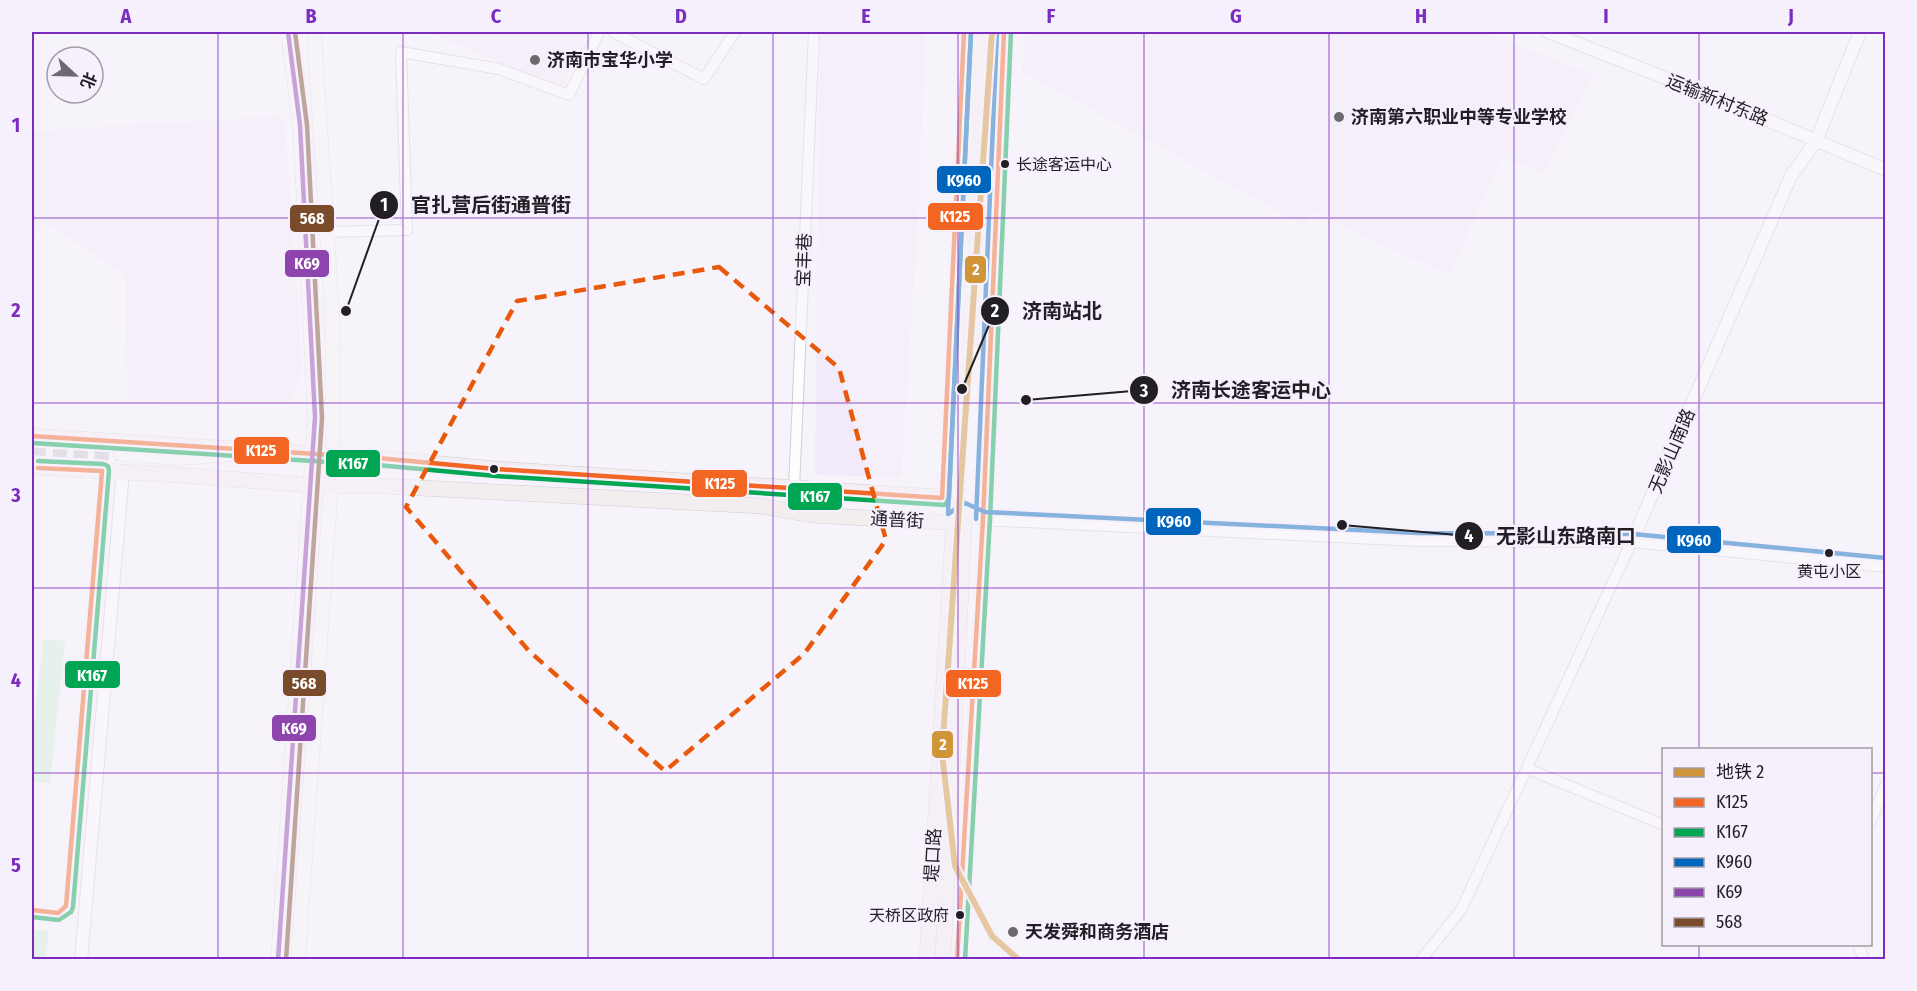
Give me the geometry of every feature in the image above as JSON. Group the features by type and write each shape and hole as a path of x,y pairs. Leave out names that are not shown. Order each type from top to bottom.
{"main road":[{"path":"278,960 315,417 300,125 288,32"},
{"path":"298,960 333,456 332,310 314,32"},
{"name":"堤口路","path":"943,960 978,32"},
{"name":"堤口路","path":"927,960 953,522 960,504 989,32"},
{"name":"通普街","path":"32,436 794,488 960,504"},
{"path":"121,454 179,458 279,452"},
{"name":"通普街","path":"32,467 123,471 310,485 383,486 649,499 761,506 811,515 953,522"}],"street":[{"path":"328,232 407,230 401,52 499,69 569,95 599,32"},
{"path":"613,32 704,79 735,32"},
{"name":"宝丰巷","path":"794,488 814,32"},
{"name":"运输新村东路","path":"1548,32 1886,170"},
{"name":"无影山南路","path":"1421,960 1461,910 1528,769 1632,542 1791,176 1816,141 1860,32"},
{"path":"81,960 123,471"},
{"path":"960,504 982,519 1397,539 1632,542 1886,566"},
{"path":"1528,769 1662,824"},
{"path":"1872,818 1886,784"},
{"path":"1858,946 1864,960"}],"highlighted area":[{"path":"719,267 839,368 886,540 804,654 665,771 529,651 406,507 517,301"}],"shaded area":[{"name":"济南市宝华小学","path":"428,32 588,32 562,88"},
{"path":"820,32 925,32 919,200 901,477 815,475"},
{"name":"济南第六职业中等专业学校","path":"1026,32 1486,32 1593,75 1545,173 1501,158 1449,275 1310,211 1303,225 1022,71"},
{"path":"284,116 302,367 289,404 127,399 126,276 45,222 34,237 32,131"}],"green space":[{"path":"43,639 65,641 50,783 32,782 32,741"},
{"path":"32,929 49,931 46,959 32,959"}],"tunnel":[{"path":"32,448 121,454"}],"metro line":[{"name":"2","path":"992,32 942,753 955,866 992,936 1019,960"}],"transit line":[{"name":"K69","path":"278,960 315,417 300,125 288,32"},
{"name":"568","path":"286,960 322,418 307,125 295,32"},
{"name":"K125","path":"32,436 942,498 964,32"},
{"name":"K167","path":"32,443 945,505 949,498 971,32"},
{"name":"K960","path":"971,32 948,514 965,503 985,512 1418,533 1633,534 1886,558"},
{"name":"K960","path":"976,519 997,32"},
{"name":"K125","path":"957,960 983,519 1004,32"},
{"name":"K167","path":"965,960 990,519 1011,32"},
{"name":"K167","path":"32,917 59,920 71,912 73,907 109,471 108,466 103,464 38,461"},
{"name":"K125","path":"32,910 58,913 66,906 102,471 38,468"}],"place":[{"name":"济南市宝华小学","path":"535,60"},
{"name":"济南第六职业中等专业学校","path":"1339,117"},
{"name":"长途客运中心","path":"1005,164"},
{"name":"官扎营后街通普街","path":"346,311"},
{"name":"济南站北","path":"962,389"},
{"name":"济南长途客运中心","path":"1026,400"},
{"name":"无影山东路南口","path":"1342,525"},
{"name":"黄屯小区","path":"1829,553"},
{"name":"天桥区政府","path":"960,915"},
{"name":"天发舜和商务酒店","path":"1013,932"}]}
